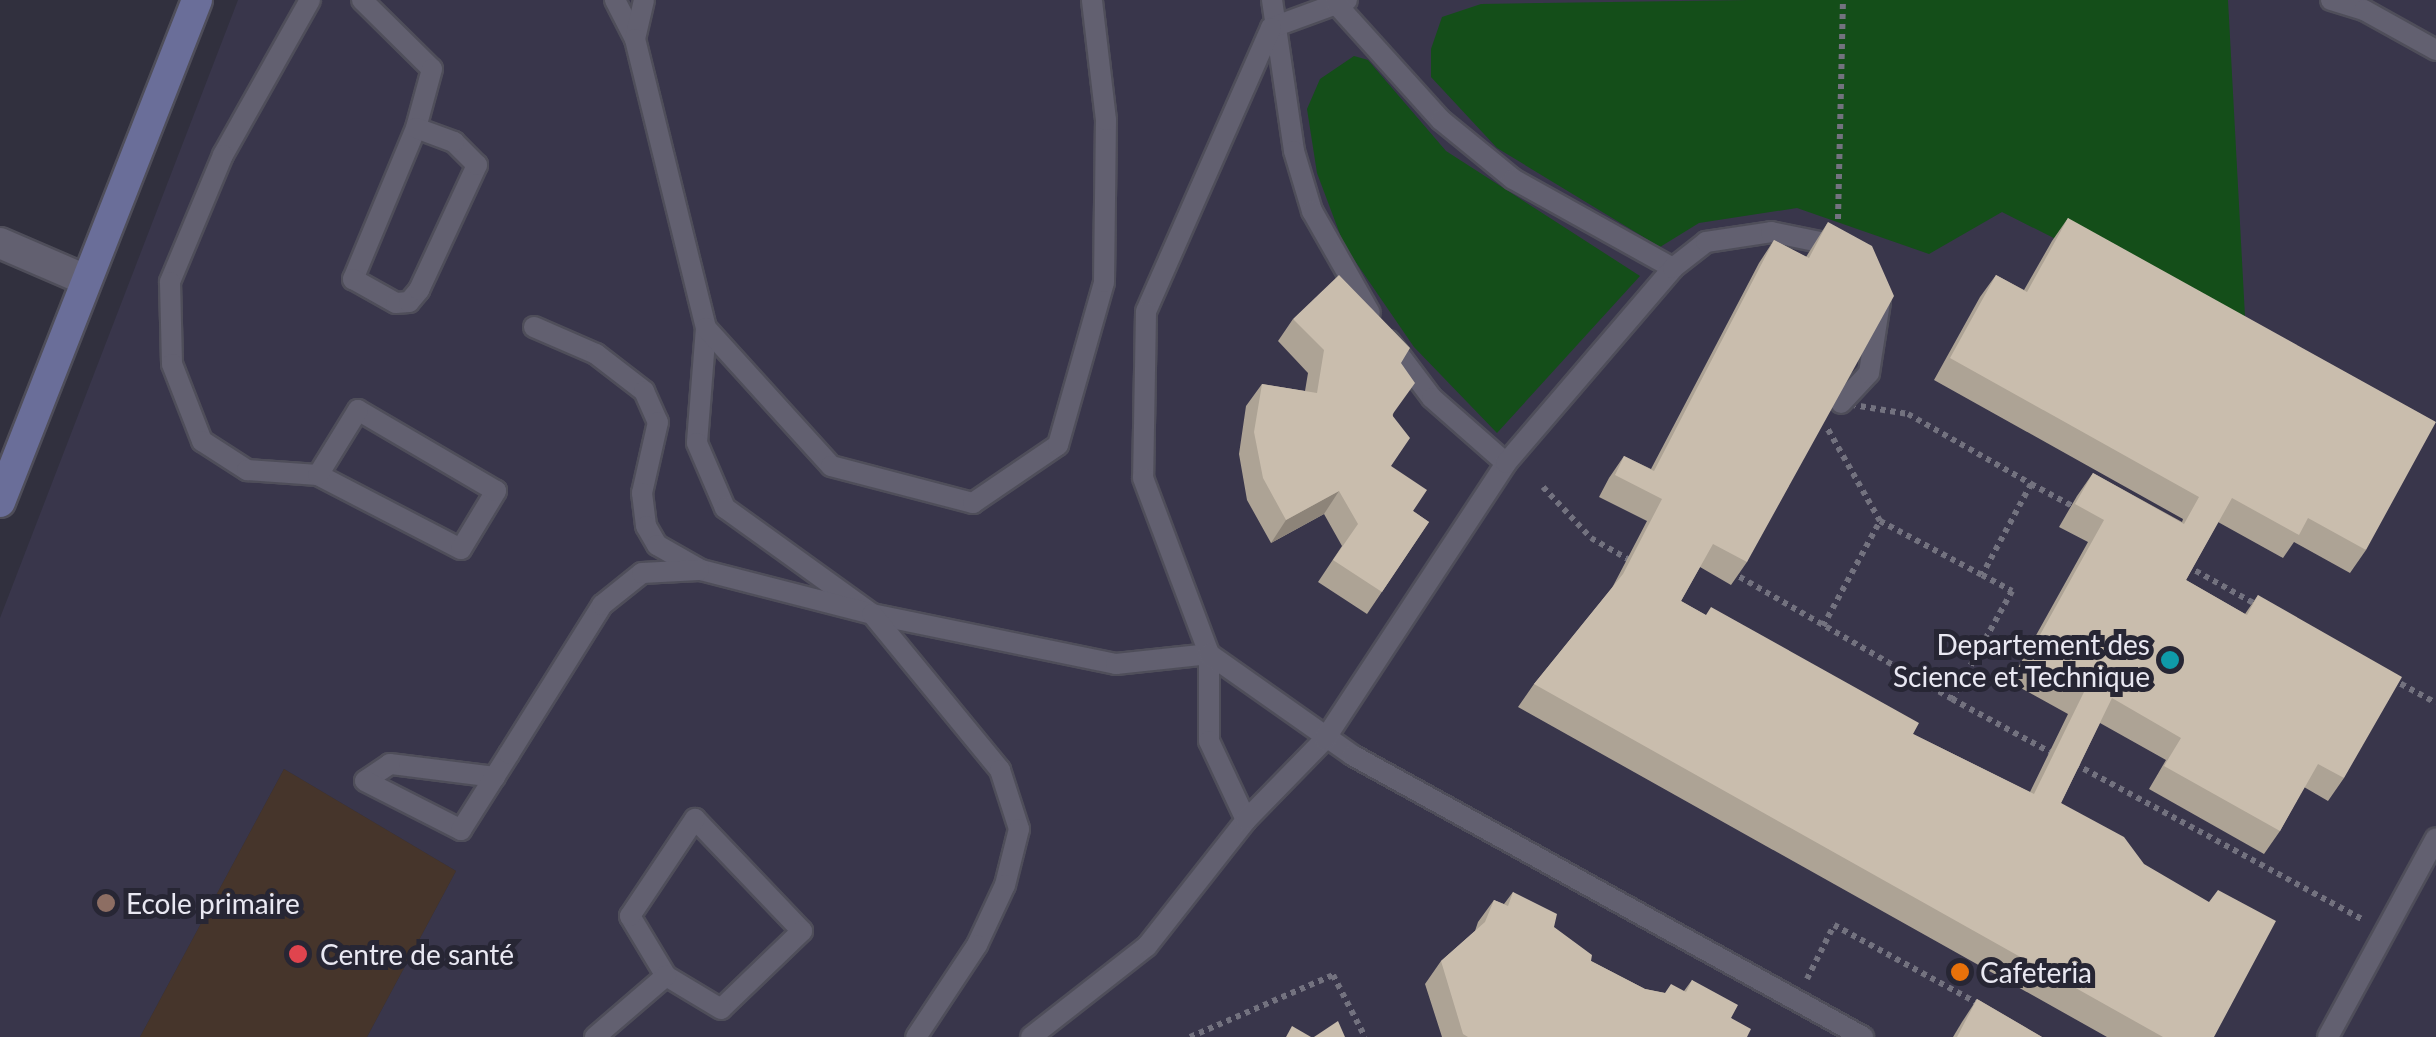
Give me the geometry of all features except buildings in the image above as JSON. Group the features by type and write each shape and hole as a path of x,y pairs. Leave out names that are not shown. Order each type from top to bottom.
{"main road":[{"path":"0,502 197,0"}],"street":[{"path":"0,244 86,280"}],"lane":[{"path":"310,0 223,155 170,282 172,364 202,441 247,470 318,475 461,549 496,491 358,410 318,475"},
{"path":"362,0 432,69 416,128 353,279 396,303 409,302 419,290 478,165 454,142 416,128"},
{"path":"615,0 635,39 706,328 697,444 725,508 872,614 1000,770 1019,829 1005,885 977,946 916,1037"},
{"path":"635,39 644,0"},
{"path":"706,328 831,466 973,503 1058,446 1104,282 1106,120 1092,0"},
{"path":"1272,0 1271,28 1312,212 1349,282 1432,398 1506,463"},
{"path":"2332,0 2436,50"},
{"path":"1246,820 1209,742 1209,654 1143,478 1146,312 1271,28 1342,2 1440,120 1513,179 1673,268"},
{"path":"1031,1037 1147,946 1246,820 1325,739 1506,463 1673,268 1706,242 1771,232 1842,251"},
{"path":"1841,403 1869,373 1881,303 1870,288"},
{"path":"534,327 596,354 644,391 658,422 643,468 646,526 657,544 700,570 872,614 1116,664 1209,654 1325,739 1797,998 1830,1029 1863,1037"},
{"path":"495,777 390,764 365,782 461,830 495,777 602,606 642,573 700,570"},
{"path":"695,819 802,932 722,1009 666,976 630,916 695,819"},
{"path":"2328,1037 2436,838"},
{"path":"595,1037 666,976"}],"path":[{"path":"1842,251 1843,0"},
{"path":"1726,569 1806,417 1841,403 1908,414 2098,519"},
{"path":"1818,412 1880,521 2012,591 1952,699"},
{"path":"1982,575 2031,484"},
{"path":"1543,487 1592,538 1641,566"},
{"path":"1823,626 1880,521"},
{"path":"2181,563 2266,610"},
{"path":"1709,568 1726,569 2050,752"},
{"path":"2385,675 2436,704"},
{"path":"2075,764 2387,932"},
{"path":"1797,998 1834,925 1988,1009"},
{"path":"1190,1037 1333,975 1365,1037"}],"shaded area":[{"path":"238,0 2436,0 2436,1037 367,1037 456,871 284,769 140,1037 0,1037 0,618"},
{"name":"Centre de santé","path":"284,769 456,871 367,1037 140,1037"}],"green space":[{"path":"2228,0 2246,335 2002,212 1929,254 1797,208 1699,223 1660,247 1497,148 1431,77 1431,49 1442,17 1481,4"},
{"path":"1354,56 1368,60 1446,151 1640,276 1497,433 1414,347 1344,245 1317,173 1307,109 1320,79"}],"place":[{"name":"Departement des Science et Technique","path":"2170,660"},
{"name":"Ecole primaire","path":"106,903"},
{"name":"Centre de santé","path":"298,954"},
{"name":"Cafeteria","path":"1960,972"}]}
